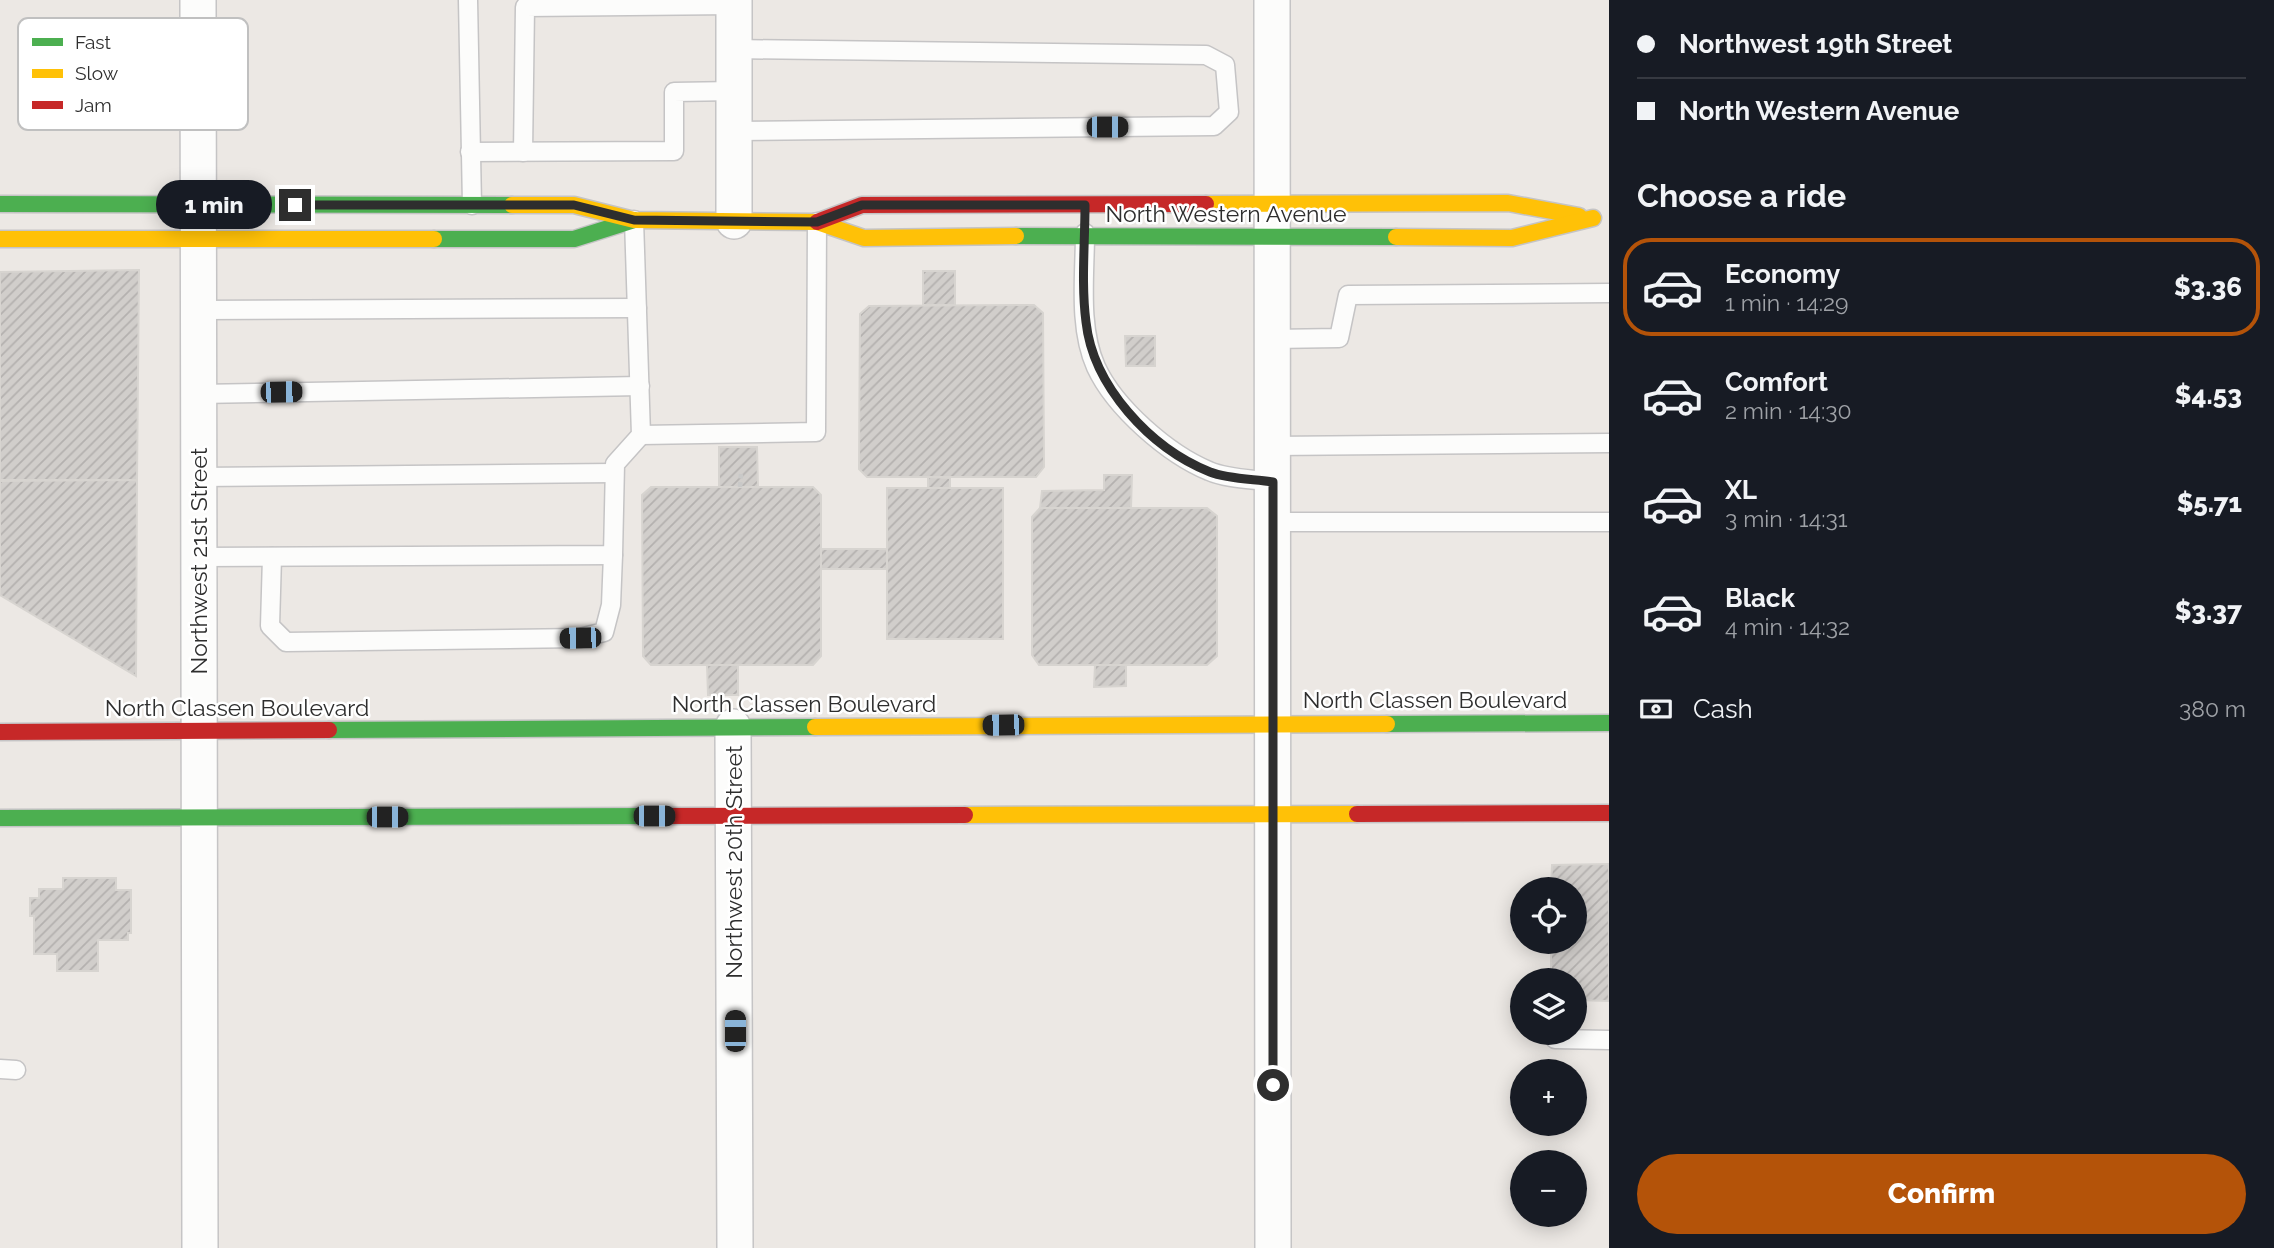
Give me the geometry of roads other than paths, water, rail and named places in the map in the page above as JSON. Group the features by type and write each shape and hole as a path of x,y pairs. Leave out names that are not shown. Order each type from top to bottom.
{"main road":[{"name":"North Western Avenue","path":"0,239 198,222 472,205 574,205 634,220 817,222 864,238 1085,235 1508,203 1601,218"},
{"name":"North Western Avenue","path":"0,204 198,222 574,239 634,220"},
{"name":"North Western Avenue","path":"817,222 862,205 1085,205 1513,237 1601,218"},
{"name":"North Classen Boulevard","path":"0,732 1609,723"},
{"path":"0,818 1609,813"}],"street":[{"name":"Northwest 21st Street","path":"198,0 198,18"},
{"path":"1272,0 1273,1248"},
{"path":"734,2 734,221"},
{"name":"Northwest 21st Street","path":"198,130 200,1248"},
{"name":"Northwest 20th Street","path":"733,727 735,1248"}],"lane":[{"path":"468,0 472,205"},
{"path":"523,152 525,7 734,2"},
{"path":"734,49 1206,55 1225,65 1229,112 1214,126 734,131"},
{"path":"470,152 674,151 674,92 734,91"},
{"path":"1085,205 1086,323 1096,366 1124,407 1169,450 1211,472 1273,482"},
{"path":"272,557 270,626 286,642 580,638 604,632 611,605 615,464 642,435 634,220"},
{"path":"642,435 816,432 817,222"},
{"path":"1273,339 1339,338 1348,295 1609,293"},
{"path":"198,310 637,308"},
{"path":"199,394 640,386"},
{"path":"1273,446 1609,443"},
{"path":"199,477 614,472"},
{"path":"1273,522 1609,522"},
{"path":"199,558 613,555"},
{"path":"1587,1040 1609,1040"}]}
